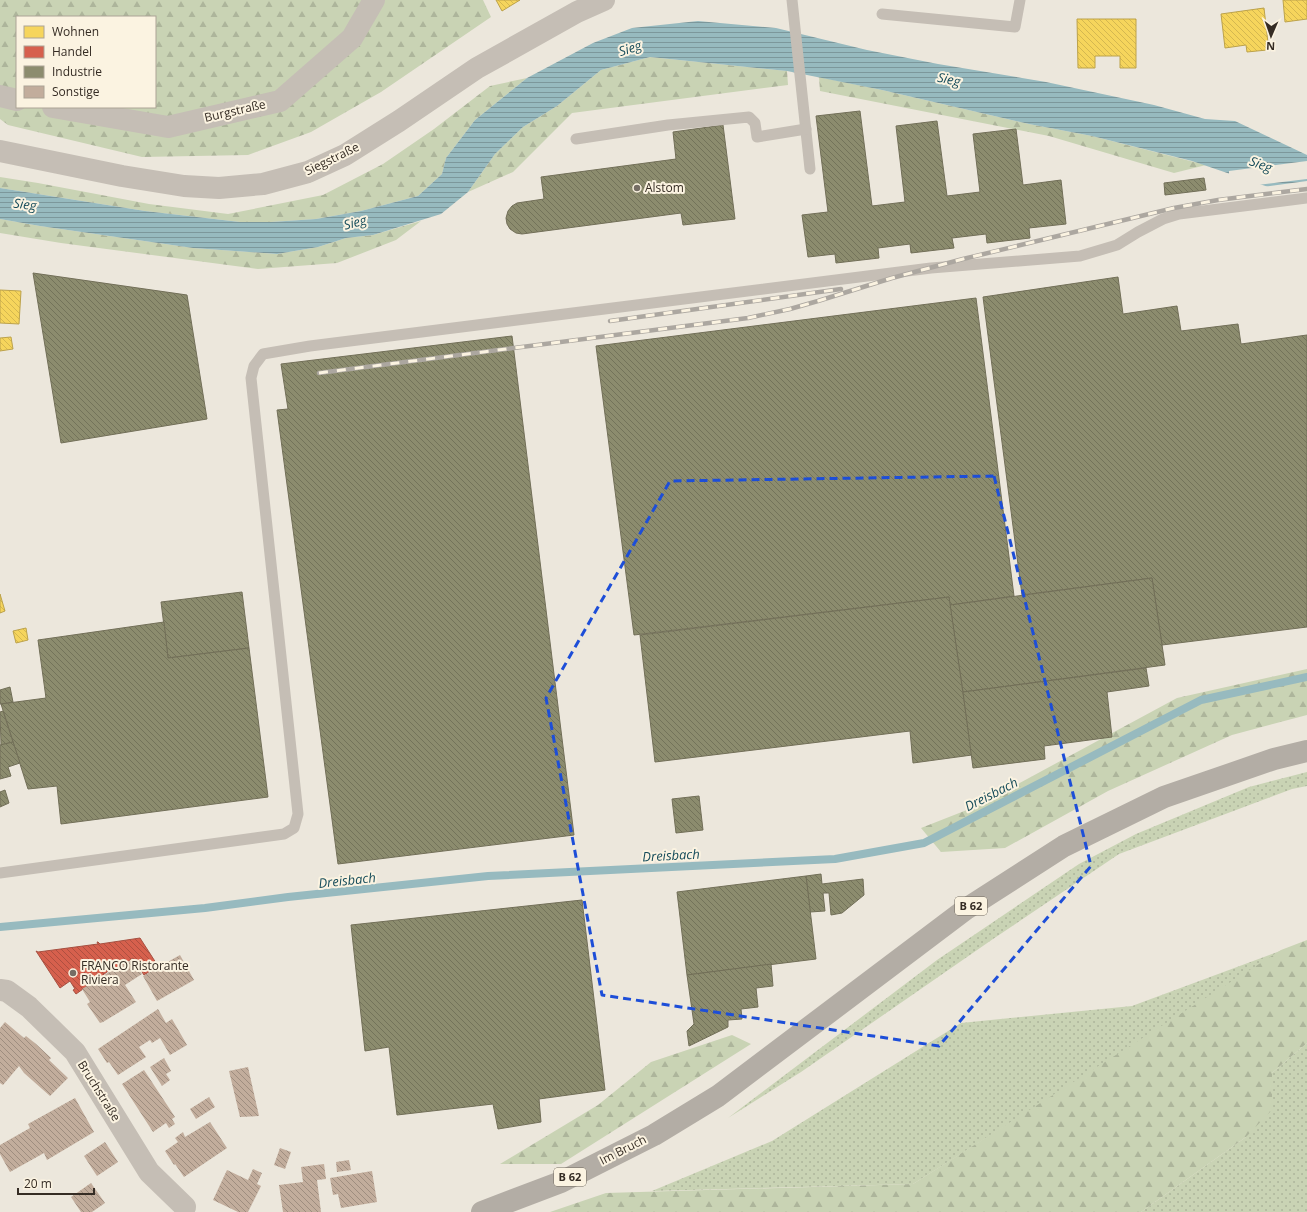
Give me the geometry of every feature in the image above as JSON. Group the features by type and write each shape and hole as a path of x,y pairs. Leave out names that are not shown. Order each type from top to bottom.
{"main road":[{"name":"Im Bruch","path":"482,1212 561,1182 654,1134 718,1096 966,909 1064,846 1164,797 1274,759 1307,750"}],"street":[{"name":"Burgstraße","path":"59,108 168,127 280,101 352,38 374,0"},
{"name":"Siegstraße","path":"0,151 184,186 219,188 263,184 308,172 345,155 399,121 477,68 577,12 604,0"},
{"path":"0,96 16,100"},
{"name":"Bruchstraße","path":"0,990 7,991 29,1007 75,1052 149,1172 185,1207"}],"lane":[{"path":"792,0 810,169"},
{"path":"882,14 1015,27 1020,0"},
{"path":"576,139 668,125 749,117 755,123 757,137 806,129"},
{"path":"0,873 284,834 294,828 298,814 251,378 254,366 263,354 310,346 931,268 1080,256 1117,245 1138,232 1164,219 1179,214 1307,198"}],"highlighted area":[{"path":"994,476 1091,866 939,1046 602,995 546,698 670,481"}],"green space":[{"path":"0,0 483,0 491,17 381,92 311,132 248,155 142,157 8,125 0,119"},
{"path":"650,57 787,71 788,85 572,113 513,172 468,192 495,154 523,127 557,106 601,70"},
{"path":"819,77 1029,124 1092,136 1206,165 1174,173 1049,136 820,91"},
{"path":"527,78 475,120 446,158 442,174 418,196 361,211 316,219 271,222 240,222 145,211 0,188 0,177 149,204 228,214 323,195 383,164 434,129 490,86"},
{"path":"0,219 193,248 277,254 318,247 346,238 373,235 421,221 396,240 337,263 258,269 61,243 0,233"},
{"path":"1307,669 1307,715 1232,735 1108,791 1005,848 941,852 921,828 977,806 1177,698"},
{"path":"1307,772 1307,786 1292,789 1119,854 801,1072 728,1118 937,960 1079,864 1136,834 1249,787"},
{"path":"1307,940 1307,1043 1272,1073 1272,1110 1246,1137 1141,1212 550,1212 606,1193 913,1184 1281,950"},
{"path":"1288,948 913,1184 652,1191 772,1141 961,1023 1132,1006"},
{"path":"732,1035 751,1044 561,1164 500,1164 598,1105 651,1062"},
{"path":"1307,1043 1307,1212 1141,1212 1246,1137 1272,1073"}],"water":[{"name":"Sieg","path":"698,21 776,28 867,50 938,64 1046,82 1154,105 1205,119 1235,121 1307,155 1307,200 1192,161 1092,136 1029,124 882,90 787,71 650,57 601,70 557,106 523,127 495,154 468,192 441,214 373,235 346,238 318,247 277,254 193,248 0,219 0,188 145,211 240,222 271,222 316,219 361,211 418,196 442,174 446,158 475,120 527,78 593,43 632,28"}],"pier":[{"path":"1307,161 1307,179 1257,185 1229,175 1229,171"},
{"path":"1307,181 1307,202 1262,187"}],"building: Wohnen":[{"path":"496,0 520,0 502,11"},
{"path":"1283,0 1307,0 1307,19 1285,22"},
{"path":"1264,8 1268,43 1266,43 1267,50 1247,52 1246,45 1225,48 1221,14"},
{"path":"1077,19 1136,19 1136,68 1120,68 1120,56 1095,56 1095,68 1078,68"},
{"path":"0,290 21,291 19,324 0,323"},
{"path":"11,337 13,349 0,351 0,338"},
{"path":"0,594 5,611 0,613"},
{"path":"26,628 28,640 16,643 13,631"}],"building: Handel":[{"path":"140,938 158,966 144,975 133,958 116,969 114,967 76,994 70,981 60,988 36,951 38,952 98,944 97,942 100,944"}],"building: Industrie":[{"path":"860,111 872,206 905,202 896,126 937,121 947,196 980,192 973,134 1016,129 1023,185 1061,180 1066,224 1029,228 1030,238 987,243 986,234 952,238 954,248 911,253 910,244 878,248 879,258 836,263 835,254 808,257 802,215 828,212 816,116"},
{"name":"Alstom","path":"723,125 735,219 683,225 681,213 522,234 516,233 510,229 507,224 506,218 508,211 512,206 517,203 544,199 541,177 676,159 673,132"},
{"path":"1204,178 1206,190 1165,195 1164,183"},
{"path":"33,273 187,295 207,419 61,443"},
{"path":"1118,277 1123,314 1177,306 1181,331 1238,324 1241,344 1307,335 1307,627 1162,645 1152,578 1022,595 983,297"},
{"path":"976,298 1014,596 950,605 949,597 634,635 596,346"},
{"path":"512,336 574,835 338,864 277,410 288,409 281,364"},
{"path":"1152,578 1165,665 963,692 950,605"},
{"path":"242,592 249,648 168,658 161,602"},
{"path":"949,597 972,755 913,763 910,731 655,762 640,635"},
{"path":"164,622 168,658 249,648 268,797 61,824 57,786 28,789 1,704 46,698 38,640"},
{"path":"1146,668 1149,686 1107,692 1112,737 1044,746 1045,759 973,768 963,692"},
{"path":"10,687 13,702 0,704 0,690"},
{"path":"3,711 13,742 1,745 0,712"},
{"path":"13,742 20,763 8,767 11,776 0,779 0,745"},
{"path":"5,790 9,803 0,807 0,792"},
{"path":"699,796 703,830 676,833 672,799"},
{"path":"821,874 822,884 863,879 864,895 842,913 831,915 829,893 823,893 825,911 810,912 806,876"},
{"path":"806,876 816,959 687,975 677,892"},
{"path":"582,900 605,1090 539,1099 541,1122 498,1129 493,1104 397,1115 389,1047 365,1051 351,925"},
{"path":"771,964 773,986 756,988 758,1007 741,1009 742,1019 728,1020 728,1027 689,1046 687,1031 694,1024 687,975"}],"building: Sonstige":[{"path":"180,955 194,980 157,1001 143,976"},
{"path":"132,960 142,974 125,985 136,1002 100,1023 87,1004 90,1002 82,989 114,969"},
{"path":"158,1009 166,1023 172,1019 187,1045 170,1055 160,1038 152,1043 150,1040 139,1047 146,1057 118,1075 109,1062 107,1063 98,1049"},
{"path":"5,1022 24,1038 26,1036 36,1044 51,1058 49,1060 68,1078 50,1096 24,1073 19,1066 3,1085 0,1083 0,1028"},
{"path":"164,1058 171,1071 166,1074 170,1080 162,1086 150,1067"},
{"path":"248,1067 259,1116 240,1117 229,1071"},
{"path":"144,1070 175,1117 172,1119 175,1124 169,1128 166,1123 153,1132 122,1084"},
{"path":"209,1097 215,1107 196,1119 190,1109"},
{"path":"75,1098 94,1132 47,1160 44,1153 10,1172 0,1154 0,1145 30,1128 28,1124"},
{"path":"210,1122 227,1148 184,1177 165,1151 178,1142 175,1138 183,1132 185,1137"},
{"path":"105,1142 118,1162 97,1176 84,1156"},
{"path":"280,1148 291,1152 285,1169 274,1165"},
{"path":"349,1160 351,1170 337,1172 336,1162"},
{"path":"324,1164 326,1179 317,1180 321,1212 283,1212 279,1185 303,1182 301,1167"},
{"path":"253,1169 262,1173 257,1184 261,1186 248,1212 238,1212 213,1200 227,1170 248,1180"},
{"path":"372,1171 377,1202 341,1208 338,1194 333,1195 330,1178"},
{"path":"91,1183 105,1203 92,1212 81,1212 71,1197"}],"waterway":[{"name":"Dreisbach","path":"0,927 205,908 288,897 488,876 835,859 924,843 1201,700 1307,677"}],"railway":[{"path":"319,373 748,318 790,309 892,278 963,259 1174,208 1218,200 1307,189"},
{"path":"610,321 841,289"}],"place":[{"name":"Alstom","path":"637,188"},
{"name":"FRANCO Ristorante Riviera","path":"73,973"}]}
